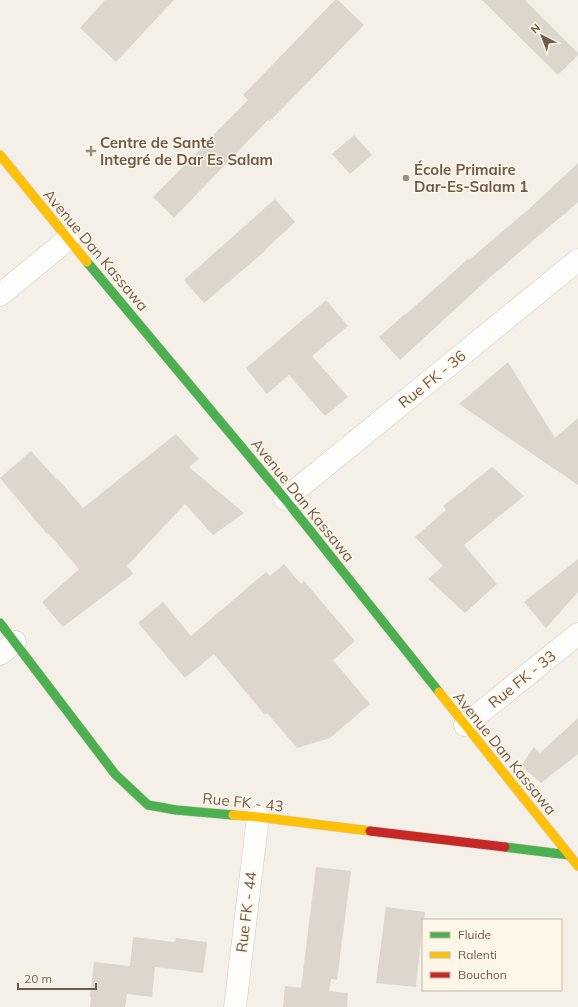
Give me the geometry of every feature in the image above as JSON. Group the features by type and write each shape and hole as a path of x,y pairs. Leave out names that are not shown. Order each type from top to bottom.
{"street":[{"name":"Avenue Dan Kassawa","path":"0,155 68,239 285,499 578,866"},
{"path":"0,295 68,239"},
{"name":"Rue FK - 36","path":"285,499 578,260"},
{"name":"Rue FK - 43","path":"0,623 8,648 115,774 148,805 176,810 258,817 569,855"},
{"name":"Rue FK - 33","path":"465,725 578,634"},
{"name":"Rue FK - 44","path":"235,1007 258,817"}],"building":[{"path":"105,0 174,0 116,62 80,28"},
{"path":"335,0 338,0 364,25 270,121 268,120 174,218 153,197 248,100 243,95"},
{"path":"482,0 525,0 578,53 578,55 558,75"},
{"path":"354,135 372,155 350,174 332,154"},
{"path":"578,163 578,202 487,280 400,360 379,337 468,259 469,260 530,208"},
{"path":"275,199 295,222 265,251 204,303 184,280"},
{"path":"326,300 348,326 312,356 348,397 325,416 289,375 267,394 246,368"},
{"path":"508,362 555,438 578,418 578,485 459,404"},
{"path":"176,434 199,459 189,467 244,513 213,535 185,504 127,566 133,574 63,627 42,602 79,569 48,533 47,534 0,478 31,451 83,508"},
{"path":"492,467 524,496 464,545 497,584 465,613 428,579 443,566 415,537 446,510 443,506"},
{"path":"578,559 578,592 546,628 524,602"},
{"path":"284,564 301,584 304,581 355,641 333,660 370,704 330,738 297,748 267,713 265,715 214,654 185,678 138,623 163,602 191,636 266,572 270,576"},
{"path":"578,718 578,754 541,783 521,766 534,747 540,753"},
{"path":"316,867 351,871 337,980 331,979 329,991 348,993 347,1007 283,1007 285,986 301,988"},
{"path":"386,907 425,912 424,919 422,919 416,987 376,983"},
{"path":"133,937 175,942 176,938 207,942 203,973 155,967 152,997 127,994 125,1007 90,1007 94,962 130,966"}],"traffic: fast":[{"path":"87,262 285,499 439,692"},
{"path":"0,623 115,774 148,805 176,810 233,815"},
{"path":"505,847 569,855"}],"traffic: slow":[{"path":"0,155 87,262"},
{"path":"439,692 578,866"},
{"path":"233,815 370,831"}],"traffic: jam":[{"path":"370,831 505,847"}],"place":[{"name":"Centre de Santé Integré de Dar Es Salam","path":"91,151"},
{"name":"École Primaire Dar-Es-Salam 1","path":"406,178"}]}
